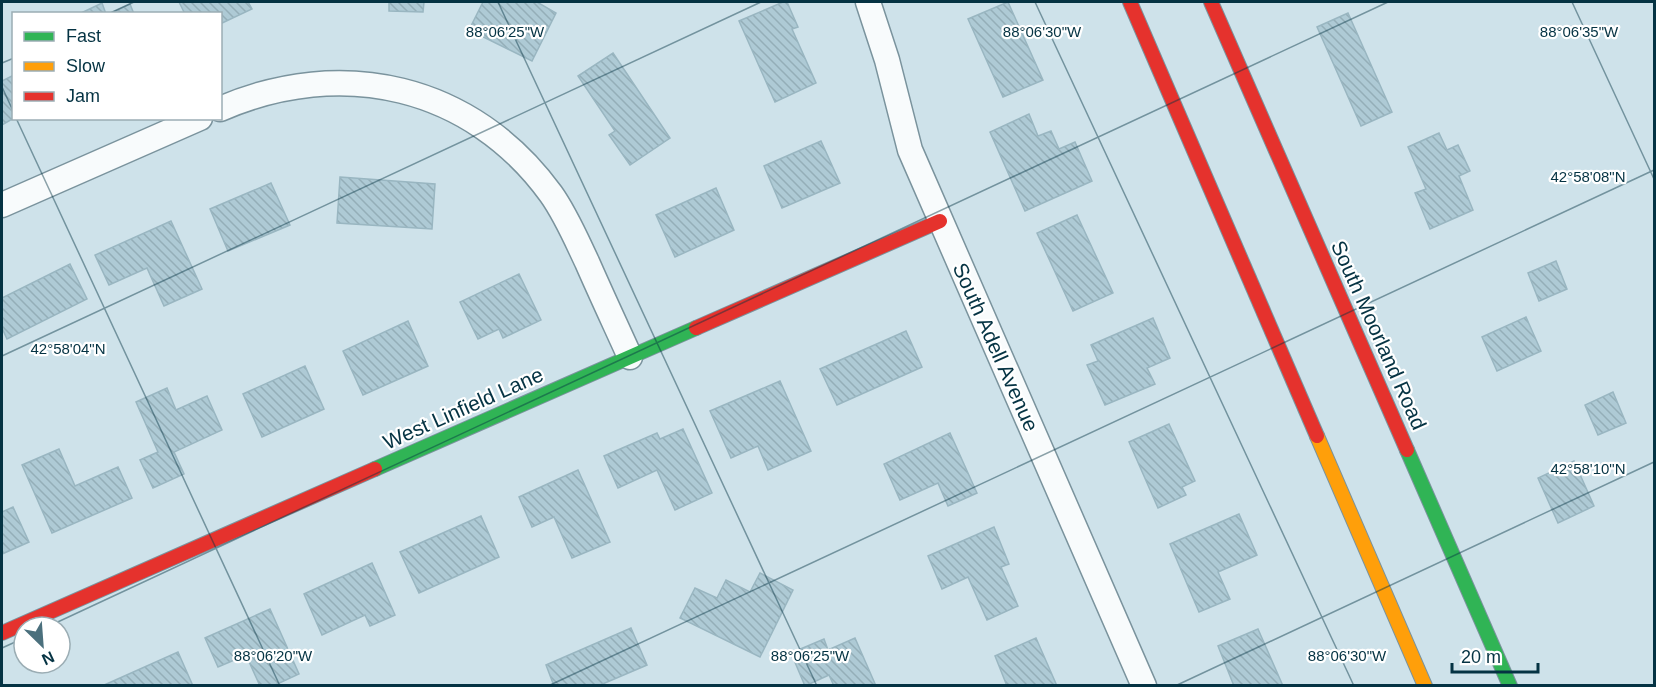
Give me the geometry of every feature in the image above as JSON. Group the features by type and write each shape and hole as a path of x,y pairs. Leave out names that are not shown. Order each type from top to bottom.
{"main road":[{"path":"1131,2 1425,686"},
{"name":"South Moorland Road","path":"1211,2 1510,686"},
{"name":"West Linfield Lane","path":"2,633 940,221"}],"street":[{"name":"South Adell Avenue","path":"868,2 887,60 910,150 1144,686"},
{"path":"222,108 266,93 314,82 354,83 393,87 423,96 471,118 526,163 552,195 571,228 630,357"},
{"path":"2,205 195,120"}],"building":[{"path":"179,2 248,2 252,9 222,23 222,12 184,12"},
{"path":"389,2 424,2 423,12 389,11"},
{"path":"483,2 537,2 556,13 532,61 469,30"},
{"path":"787,2 798,27 792,29 816,83 775,102 739,21"},
{"path":"1008,2 1043,80 1003,97 968,19"},
{"path":"102,3 105,12 83,12"},
{"path":"130,4 133,12 113,12"},
{"path":"1348,13 1392,112 1361,126 1317,27"},
{"path":"613,53 670,138 630,165 609,135 615,131 578,76"},
{"path":"12,76 12,119 2,125 2,81"},
{"path":"1029,114 1038,136 1051,131 1059,149 1075,142 1092,181 1025,211 990,132"},
{"path":"1439,133 1447,150 1458,145 1470,171 1459,176 1473,210 1430,229 1415,193 1426,189 1408,147"},
{"path":"821,141 840,183 782,208 764,166"},
{"path":"340,177 435,184 432,229 337,223"},
{"path":"271,183 290,225 228,251 210,209"},
{"path":"716,188 734,230 675,257 656,215"},
{"path":"1077,215 1113,293 1073,311 1037,233"},
{"path":"171,221 202,289 164,306 147,268 109,285 95,255"},
{"path":"1556,261 1567,289 1539,301 1528,273"},
{"path":"70,264 87,299 7,339 2,328 2,298"},
{"path":"519,274 541,320 503,338 499,329 478,339 460,302"},
{"path":"1526,317 1541,351 1497,371 1482,337"},
{"path":"1153,318 1170,358 1147,368 1155,384 1105,405 1087,365 1098,361 1091,345"},
{"path":"408,321 428,366 363,395 343,351"},
{"path":"906,331 922,367 837,405 820,369"},
{"path":"305,366 324,409 262,437 243,394"},
{"path":"780,381 811,451 768,470 758,446 731,458 710,411"},
{"path":"167,388 176,410 207,396 222,430 174,452 184,474 153,488 140,460 158,452 136,402"},
{"path":"1613,392 1626,423 1598,435 1585,405"},
{"path":"1169,424 1195,481 1182,487 1186,495 1158,508 1129,442"},
{"path":"683,429 712,493 675,510 657,470 618,488 604,456 657,433 660,439"},
{"path":"950,433 977,493 948,506 938,483 900,500 884,464"},
{"path":"59,449 75,486 118,467 132,498 52,533 22,465"},
{"path":"1574,461 1594,506 1558,523 1538,478"},
{"path":"578,470 610,542 572,558 554,517 532,527 519,497"},
{"path":"13,507 29,542 2,554 2,512"},
{"path":"1239,514 1257,555 1218,572 1230,599 1199,612 1170,544"},
{"path":"481,516 499,557 419,593 400,552"},
{"path":"994,527 1009,564 1001,567 1018,606 987,620 968,577 942,589 928,556"},
{"path":"372,563 395,615 370,626 365,615 322,635 304,594"},
{"path":"760,573 793,590 760,657 680,618 695,588 717,598 726,580 750,592"},
{"path":"270,609 299,674 273,686 260,686 246,655 218,667 205,638"},
{"path":"631,628 647,665 598,686 554,686 546,665"},
{"path":"1258,629 1283,686 1234,686 1218,646"},
{"path":"855,638 876,686 834,686 829,675 805,686 791,653 824,639 828,650"},
{"path":"1036,638 1057,686 1007,686 995,656"},
{"path":"178,652 193,686 102,686"}],"traffic: fast":[{"path":"375,469 696,328"},
{"path":"1407,450 1510,686"}],"traffic: slow":[{"path":"1317,436 1425,686"}],"traffic: jam":[{"path":"1130,2 1317,436"},
{"path":"1211,2 1407,450"},
{"path":"696,328 940,221"},
{"path":"2,633 375,469"}]}
